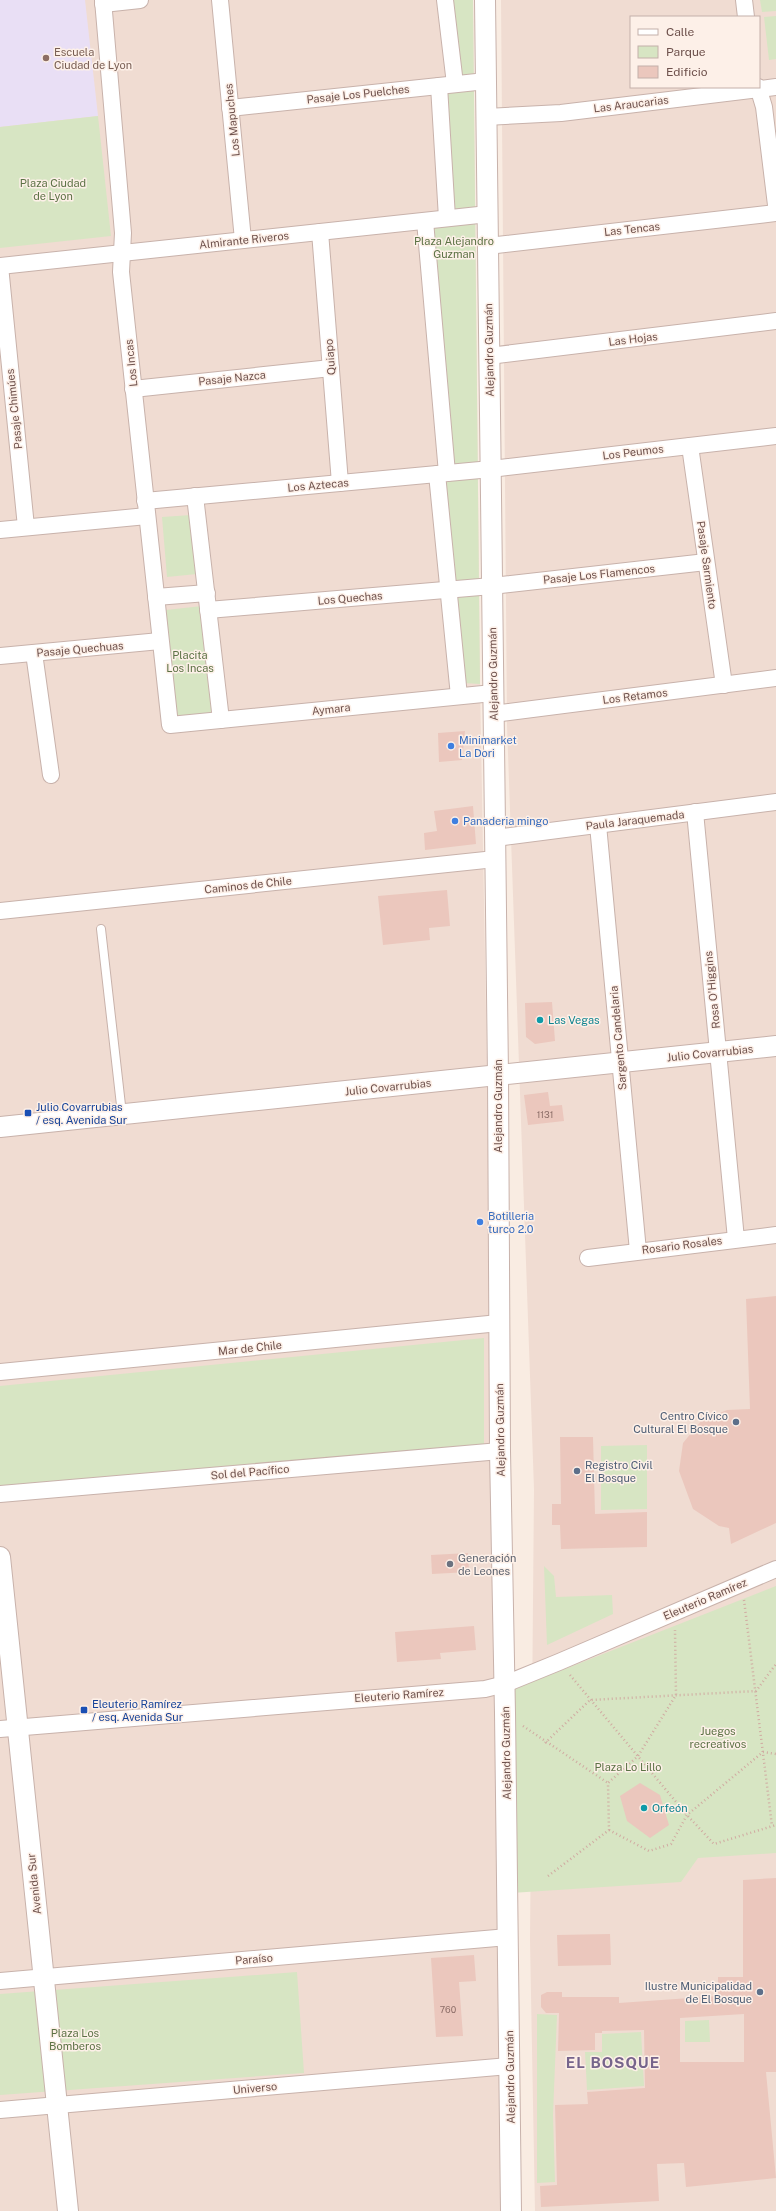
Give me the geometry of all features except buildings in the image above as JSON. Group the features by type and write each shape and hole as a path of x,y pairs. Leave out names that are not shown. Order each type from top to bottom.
{"street":[{"path":"103,2 140,0"},
{"name":"Los Mapuches","path":"220,0 243,240"},
{"path":"445,0 447,85 447,218"},
{"name":"Alejandro Guzmán","path":"485,0 498,1076 500,1451 506,1713 511,2211"},
{"path":"744,0 746,16"},
{"name":"Los Incas","path":"103,2 123,233 121,272 170,725"},
{"name":"Pasaje Los Puelches","path":"230,108 486,81"},
{"name":"Las Araucarias","path":"760,88 776,86"},
{"path":"758,88 764,107 776,205"},
{"name":"Las Araucarias","path":"486,117 561,113 758,88"},
{"name":"Las Tencas","path":"488,246 776,213"},
{"name":"Almirante Riveros","path":"0,266 488,214"},
{"path":"425,221 442,473 447,590 459,696"},
{"name":"Quiapo","path":"320,232 340,483"},
{"name":"Pasaje Chimúes","path":"0,266 26,528"},
{"name":"Las Hojas","path":"489,356 776,321"},
{"name":"Pasaje Nazca","path":"133,389 331,368"},
{"name":"Los Peumos","path":"491,469 776,436"},
{"name":"Pasaje Sarmiento","path":"690,446 724,685"},
{"name":"Los Aztecas","path":"0,530 26,528 146,508 195,496 491,469"},
{"path":"195,496 221,720"},
{"name":"Pasaje Los Flamencos","path":"492,586 706,562"},
{"name":"Los Quechas","path":"208,610 492,586"},
{"path":"156,597 207,593"},
{"name":"Pasaje Quechuas","path":"0,656 160,641"},
{"path":"34,653 51,775"},
{"name":"Los Retamos","path":"493,714 776,678"},
{"name":"Aymara","path":"170,725 493,693"},
{"name":"Paula Jaraquemada","path":"495,838 776,802"},
{"name":"Rosa O'Higgins","path":"695,812 736,1239"},
{"name":"Sargento Candelaria","path":"598,825 638,1250"},
{"name":"Caminos de Chile","path":"0,911 495,859"},
{"name":"Julio Covarrubias","path":"0,1127 776,1046"},
{"name":"Rosario Rosales","path":"588,1258 638,1250 776,1235"},
{"name":"Mar de Chile","path":"0,1372 499,1323"},
{"name":"Sol del Pacífico","path":"0,1494 500,1451"},
{"name":"Avenida Sur","path":"0,1558 8,1728 44,1977 68,2211"},
{"name":"Eleuterio Ramírez","path":"8,1728 485,1688 505,1684 776,1569"},
{"name":"Paraíso","path":"0,1980 508,1938"},
{"name":"Universo","path":"0,2110 510,2066"}],"lane":[{"path":"101,929 122,1115"}],"path":[{"path":"742,1584 772,1826"},
{"path":"609,1830 608,1783 638,1756 676,1695 674,1612"},
{"path":"559,1662 714,1844 776,1825"},
{"path":"756,1691 776,1664"},
{"path":"545,1743 590,1700 756,1691"},
{"path":"506,1713 545,1743 608,1783"},
{"path":"609,1830 649,1851 671,1844 688,1815 763,1752 776,1754"},
{"path":"548,1876 609,1830"}],"shaded area":[{"path":"0,0 473,0 480,684 508,2211 0,2211"},
{"name":"Escuela Ciudad de Lyon","path":"0,0 85,0 98,116 0,127"},
{"path":"501,0 776,0 776,2211 535,2211 530,1940 534,1489 507,725"}],"green space":[{"name":"Plaza Alejandro Guzman","path":"447,0 473,0 480,684 463,683 441,479 430,227 451,226 443,88 459,87"},
{"path":"760,0 776,0 776,11 762,12"},
{"path":"776,16 776,59 769,60 764,17"},
{"name":"Plaza Ciudad de Lyon","path":"98,116 111,236 0,248 0,127"},
{"path":"191,515 197,574 167,577 162,517"},
{"name":"Placita Los Incas","path":"202,606 214,713 177,717 166,610"},
{"path":"484,1338 484,1446 0,1487 0,1386"},
{"path":"647,1445 647,1509 601,1510 601,1446"},
{"path":"544,1566 554,1576 556,1597 612,1595 613,1614 547,1645"},
{"name":"Plaza Lo Lillo","path":"776,1586 776,1853 698,1858 681,1882 511,1893 514,1689"},
{"name":"Plaza Los Bomberos","path":"297,1972 304,2073 0,2095 0,1994"},
{"path":"537,2014 557,2015 553,2115 555,2182 537,2183"},
{"path":"709,2020 710,2042 685,2042 685,2021"},
{"path":"641,2032 644,2086 587,2090 585,2052 602,2052 602,2034"}],"place":[{"name":"Escuela Ciudad de Lyon","path":"46,58"},
{"name":"Minimarket La Dori","path":"451,746"},
{"name":"Panaderia mingo","path":"455,821"},
{"name":"Las Vegas","path":"540,1020"},
{"name":"Julio Covarrubias / esq. Avenida Sur","path":"28,1113"},
{"name":"Botilleria turco 2.0","path":"480,1222"},
{"name":"Centro Cívico Cultural El Bosque","path":"736,1422"},
{"name":"Registro Civil El Bosque","path":"577,1471"},
{"name":"Generación de Leones","path":"450,1564"},
{"name":"Eleuterio Ramírez / esq. Avenida Sur","path":"84,1710"},
{"name":"Orfeón","path":"644,1808"},
{"name":"Ilustre Municipalidad de El Bosque","path":"760,1992"}],"district":[{"name":"EL BOSQUE","path":"613,2062"}],"park label":[{"name":"Juegos recreativos","path":"718,1737"}]}
